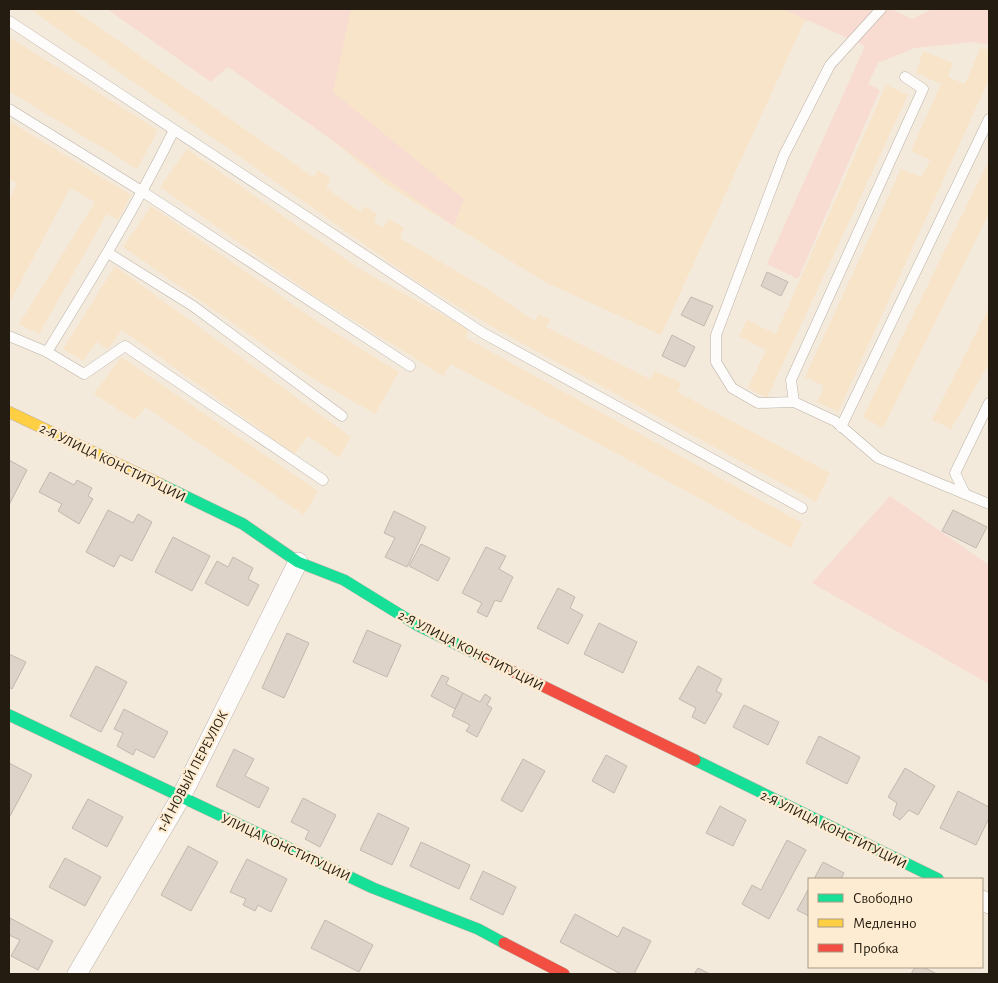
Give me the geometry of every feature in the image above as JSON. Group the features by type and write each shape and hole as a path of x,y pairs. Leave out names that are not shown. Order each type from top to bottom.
{"street":[{"name":"2-Я УЛИЦА КОНСТИТУЦИИ","path":"9,412 243,524 298,562 344,580 417,625 936,878"},
{"name":"1-Й НОВЫЙ ПЕРЕУЛОК","path":"77,974 181,797 298,562"},
{"name":"УЛИЦА КОНСТИТУЦИИ","path":"9,715 373,888 478,929 564,974"}],"lane":[{"path":"881,9 830,65 784,155 716,335 716,362 732,388 758,403 794,402 835,421 878,458 989,504"},
{"path":"9,21 483,333 802,508"},
{"path":"794,402 790,380 923,89 905,77"},
{"path":"9,109 143,192 410,366"},
{"path":"841,426 989,119"},
{"path":"47,352 143,192 174,130"},
{"path":"108,253 193,306 342,416"},
{"path":"9,336 47,352 84,374 125,346 322,480"},
{"path":"965,494 955,473 989,403"}],"shaded area":[{"path":"30,9 73,9 313,177 318,170 331,178 326,188 361,212 365,206 377,214 374,222 383,228 389,219 404,228 400,238 490,291 534,321 539,314 550,319 546,327 650,379 655,371 682,383 677,392 830,473 816,502 501,332 419,283"},
{"path":"107,9 351,9 333,92 464,199 454,226 228,67 211,82"},
{"path":"171,9 836,9 804,22 661,335 545,282 387,185"},
{"path":"783,9 891,9 912,19 932,9 989,9 989,45 973,42 915,48 878,63 868,84 880,90 798,279 767,264 865,46"},
{"path":"9,37 158,130 137,169 9,91"},
{"path":"981,47 989,50 989,79 838,412 817,402 824,386 805,377 901,169 922,177 930,160 911,151 941,84 916,73 923,51 953,63 948,77 965,84"},
{"path":"886,85 908,95 767,398 748,388 766,350 739,336 747,320 776,334"},
{"path":"9,121 131,195 118,220 107,214 39,334 19,324 95,202 70,188 9,304 9,200 17,183 9,179"},
{"path":"187,149 361,270 468,329 466,338 802,523 791,548 451,364 443,376 310,293 160,187"},
{"path":"989,160 989,213 883,428 863,417"},
{"path":"151,206 321,324 399,372 375,414 306,374 123,247"},
{"path":"115,266 351,437 339,458 308,436 294,454 122,330 108,349 97,342 83,361 63,349"},
{"path":"989,307 989,363 951,429 932,420"},
{"path":"121,357 318,491 304,515 146,407 135,420 94,394"},
{"path":"890,496 989,565 989,684 812,583"}],"building":[{"path":"767,272 788,282 781,296 761,286"},
{"path":"691,297 713,306 704,326 681,315"},
{"path":"672,335 695,347 685,367 662,356"},
{"path":"9,460 27,470 9,505"},
{"path":"50,472 74,485 77,480 92,488 88,496 93,499 79,524 58,511 62,504 39,492"},
{"path":"108,510 133,523 138,514 152,522 132,561 120,555 114,567 86,552"},
{"path":"953,510 987,527 976,548 942,531"},
{"path":"394,511 426,527 407,567 385,557 395,538 384,533"},
{"path":"173,537 210,556 192,591 155,572"},
{"path":"421,544 450,558 438,581 409,566"},
{"path":"486,547 506,556 499,569 513,577 501,602 495,600 487,617 477,612 482,603 462,593"},
{"path":"233,557 253,568 248,579 259,585 248,606 205,583 217,561 228,567"},
{"path":"558,588 575,597 570,608 583,615 568,644 537,628"},
{"path":"599,623 637,642 623,673 584,654"},
{"path":"367,630 401,645 387,677 353,662"},
{"path":"287,633 309,643 284,698 262,688"},
{"path":"9,654 26,662 12,689 9,687"},
{"path":"96,666 127,682 101,732 70,716"},
{"path":"698,666 722,679 716,691 722,694 705,724 692,717 696,708 679,699"},
{"path":"442,675 449,678 446,684 463,693 455,709 431,696"},
{"path":"463,693 480,702 485,694 491,698 487,705 492,708 477,737 466,731 470,725 452,716"},
{"path":"744,705 779,722 768,745 733,727"},
{"path":"124,709 168,732 154,758 136,749 133,755 117,746 123,733 114,729"},
{"path":"819,736 860,757 847,784 806,763"},
{"path":"234,749 254,759 245,776 269,788 259,808 216,786"},
{"path":"606,755 627,766 614,793 592,781"},
{"path":"523,759 545,771 522,812 501,800"},
{"path":"9,763 32,775 10,816 9,816"},
{"path":"905,768 935,786 918,815 909,810 900,820 893,815 897,803 888,797"},
{"path":"958,791 989,807 989,818 976,845 940,828"},
{"path":"303,798 336,815 320,847 305,839 309,831 291,822"},
{"path":"88,799 123,817 107,847 72,828"},
{"path":"720,806 746,820 733,846 706,833"},
{"path":"378,813 409,828 392,865 360,850"},
{"path":"787,840 806,850 769,919 742,904 752,885 761,890"},
{"path":"421,842 470,865 459,889 410,866"},
{"path":"188,846 218,862 191,911 161,895"},
{"path":"65,858 101,877 85,906 49,887"},
{"path":"247,859 287,879 271,912 258,905 255,911 243,905 246,899 230,892"},
{"path":"823,862 844,873 842,878 815,878"},
{"path":"483,871 516,887 503,915 470,899"},
{"path":"808,890 808,916 797,910"},
{"path":"575,914 618,937 623,927 651,941 634,974 621,974 560,942"},
{"path":"10,918 53,941 38,970 11,956 20,940 9,935"},
{"path":"325,920 373,945 359,972 311,948"},
{"path":"698,968 710,974 694,974"},
{"path":"914,968 925,968 937,974 911,974"}],"traffic: fast":[{"path":"160,484 243,524 298,562 344,580 417,625 485,658"},
{"path":"9,715 373,888 478,929 504,943"},
{"path":"695,760 936,878"}],"traffic: slow":[{"path":"9,412 160,484"}],"traffic: jam":[{"path":"485,658 695,760"},
{"path":"504,943 564,974"}]}
